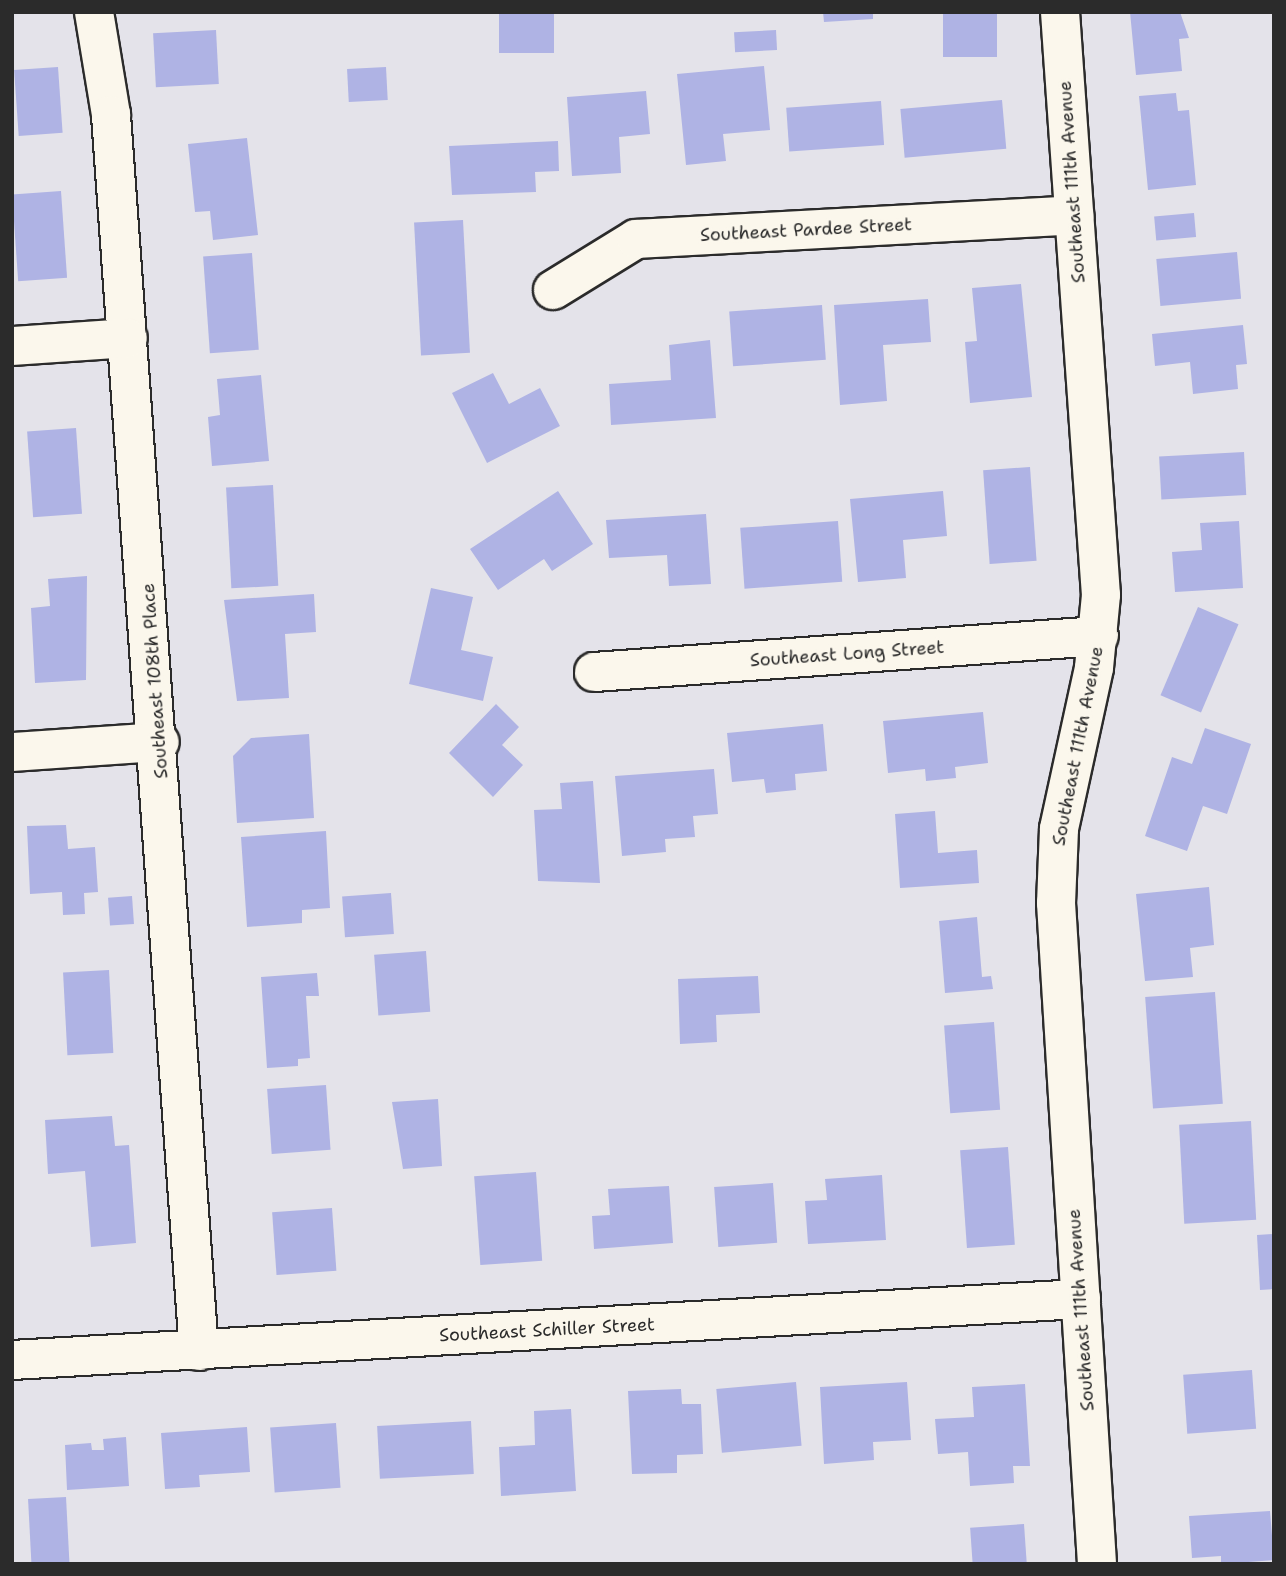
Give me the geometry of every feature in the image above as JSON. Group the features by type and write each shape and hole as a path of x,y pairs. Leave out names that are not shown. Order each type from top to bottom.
{"street":[{"name":"Southeast 108th Place","path":"94,12 111,114 160,742 199,1351"},
{"name":"Southeast 111th Avenue","path":"1060,12 1099,636 1057,860 1097,1564"},
{"name":"Southeast Pardee Street","path":"553,290 636,239 1074,215"},
{"path":"12,346 128,338"},
{"name":"Southeast Long Street","path":"594,672 1099,636"},
{"path":"12,752 160,742"},
{"name":"Southeast Schiller Street","path":"12,1360 1081,1299"}],"building":[{"path":"499,12 554,12 554,53 499,53"},
{"path":"823,12 873,12 873,19 824,22"},
{"path":"943,12 997,12 997,57 943,57"},
{"path":"1130,12 1180,12 1189,38 1179,39 1182,71 1136,75"},
{"path":"216,30 219,84 156,87 153,33"},
{"path":"776,30 777,50 735,52 734,32"},
{"path":"764,66 770,130 723,134 726,161 686,165 677,74"},
{"path":"58,67 63,133 19,136 14,70"},
{"path":"386,67 388,100 349,102 347,69"},
{"path":"646,91 650,134 619,137 621,173 572,176 567,97"},
{"path":"1176,93 1178,111 1189,110 1196,185 1148,190 1139,96"},
{"path":"1002,100 1006,149 905,158 900,109"},
{"path":"881,101 884,145 789,152 786,108"},
{"path":"247,138 258,235 213,240 210,211 195,212 188,144"},
{"path":"558,141 559,171 535,172 536,192 452,195 449,146"},
{"path":"61,191 67,278 18,281 12,194"},
{"path":"1194,213 1196,237 1156,240 1154,216"},
{"path":"463,220 470,353 421,355 414,223"},
{"path":"1237,252 1241,299 1160,306 1156,259"},
{"path":"252,253 259,350 210,353 203,256"},
{"path":"1021,284 1032,397 970,403 965,342 977,341 972,288"},
{"path":"928,299 931,342 883,345 887,401 840,405 834,305"},
{"path":"822,305 826,360 733,366 729,311"},
{"path":"1243,325 1247,364 1236,365 1238,389 1193,394 1190,362 1155,366 1152,334"},
{"path":"710,340 716,418 611,425 609,384 671,380 669,345"},
{"path":"493,373 509,404 540,388 560,426 487,463 452,393"},
{"path":"261,375 269,461 212,466 208,417 220,415 217,379"},
{"path":"76,428 82,514 33,517 27,431"},
{"path":"1244,452 1246,495 1161,499 1159,456"},
{"path":"1030,467 1037,561 990,564 983,470"},
{"path":"273,485 278,586 231,588 226,487"},
{"path":"558,491 593,544 552,571 544,559 498,590 470,549"},
{"path":"943,491 947,536 903,540 906,578 858,582 850,499"},
{"path":"706,514 711,584 669,586 667,555 609,558 606,520"},
{"path":"838,521 842,582 744,589 740,528"},
{"path":"1239,521 1243,588 1175,592 1172,552 1202,550 1200,523"},
{"path":"87,576 86,680 35,683 31,608 50,606 48,579"},
{"path":"431,588 473,597 461,650 493,657 483,701 409,684"},
{"path":"314,594 316,632 285,634 289,698 237,701 224,600"},
{"path":"1198,607 1239,624 1201,713 1160,695"},
{"path":"496,704 519,727 502,745 523,765 493,797 449,753"},
{"path":"983,712 988,763 955,767 956,778 926,781 925,769 888,773 883,721"},
{"path":"823,724 827,771 795,774 796,790 766,793 764,779 732,782 727,733"},
{"path":"1205,728 1251,744 1227,814 1203,806 1187,851 1145,836 1172,757 1192,764"},
{"path":"309,734 314,818 237,823 233,756 251,738"},
{"path":"714,769 718,814 693,816 695,837 665,839 666,852 622,856 615,776"},
{"path":"593,781 600,883 538,881 534,810 562,809 560,783"},
{"path":"935,811 938,853 977,850 979,883 900,888 895,814"},
{"path":"66,825 68,849 95,847 98,892 84,893 85,914 63,915 62,892 30,894 27,826"},
{"path":"326,831 330,908 302,910 302,923 247,927 241,837"},
{"path":"1209,887 1214,945 1190,948 1193,977 1145,981 1136,894"},
{"path":"391,893 394,934 345,937 342,896"},
{"path":"132,896 134,924 110,926 108,898"},
{"path":"977,917 982,977 991,976 993,989 945,993 939,921"},
{"path":"426,951 430,1012 378,1015 374,955"},
{"path":"109,970 113,1053 67,1055 63,972"},
{"path":"317,973 319,996 306,996 310,1058 298,1059 298,1066 267,1068 261,977"},
{"path":"758,976 760,1013 716,1015 717,1042 680,1044 678,979"},
{"path":"1215,992 1223,1104 1153,1109 1145,997"},
{"path":"994,1022 1000,1110 950,1113 944,1025"},
{"path":"326,1085 331,1150 272,1154 267,1089"},
{"path":"438,1099 442,1166 403,1169 392,1102"},
{"path":"112,1116 115,1146 129,1145 136,1243 91,1247 85,1171 48,1174 45,1120"},
{"path":"1251,1121 1256,1220 1184,1224 1179,1125"},
{"path":"1008,1147 1015,1245 967,1248 960,1150"},
{"path":"536,1172 542,1261 480,1265 474,1176"},
{"path":"882,1175 886,1240 808,1244 805,1201 827,1200 825,1179"},
{"path":"773,1183 777,1243 718,1247 714,1187"},
{"path":"669,1186 673,1243 594,1249 592,1216 610,1215 608,1189"},
{"path":"332,1208 336,1271 277,1275 272,1212"},
{"path":"1274,1234 1274,1289 1260,1290 1257,1235"},
{"path":"1252,1370 1256,1429 1187,1434 1183,1375"},
{"path":"796,1382 802,1446 722,1453 716,1389"},
{"path":"907,1382 911,1440 873,1442 874,1460 824,1464 820,1387"},
{"path":"1025,1384 1030,1466 1013,1466 1014,1483 970,1486 968,1452 938,1454 935,1419 974,1417 972,1387"},
{"path":"681,1389 682,1404 701,1404 703,1454 677,1455 677,1473 632,1474 628,1391"},
{"path":"571,1409 576,1491 501,1496 499,1447 535,1445 534,1411"},
{"path":"471,1421 474,1474 380,1479 377,1426"},
{"path":"336,1423 341,1488 275,1492 270,1428"},
{"path":"247,1427 250,1472 199,1475 200,1487 165,1489 161,1433"},
{"path":"126,1437 129,1486 67,1490 65,1445 91,1443 92,1450 104,1450 103,1439"},
{"path":"66,1497 70,1564 31,1564 28,1499"},
{"path":"1270,1511 1274,1560 1221,1564 1221,1556 1192,1558 1189,1516"},
{"path":"1024,1524 1027,1564 973,1564 970,1528"}]}
